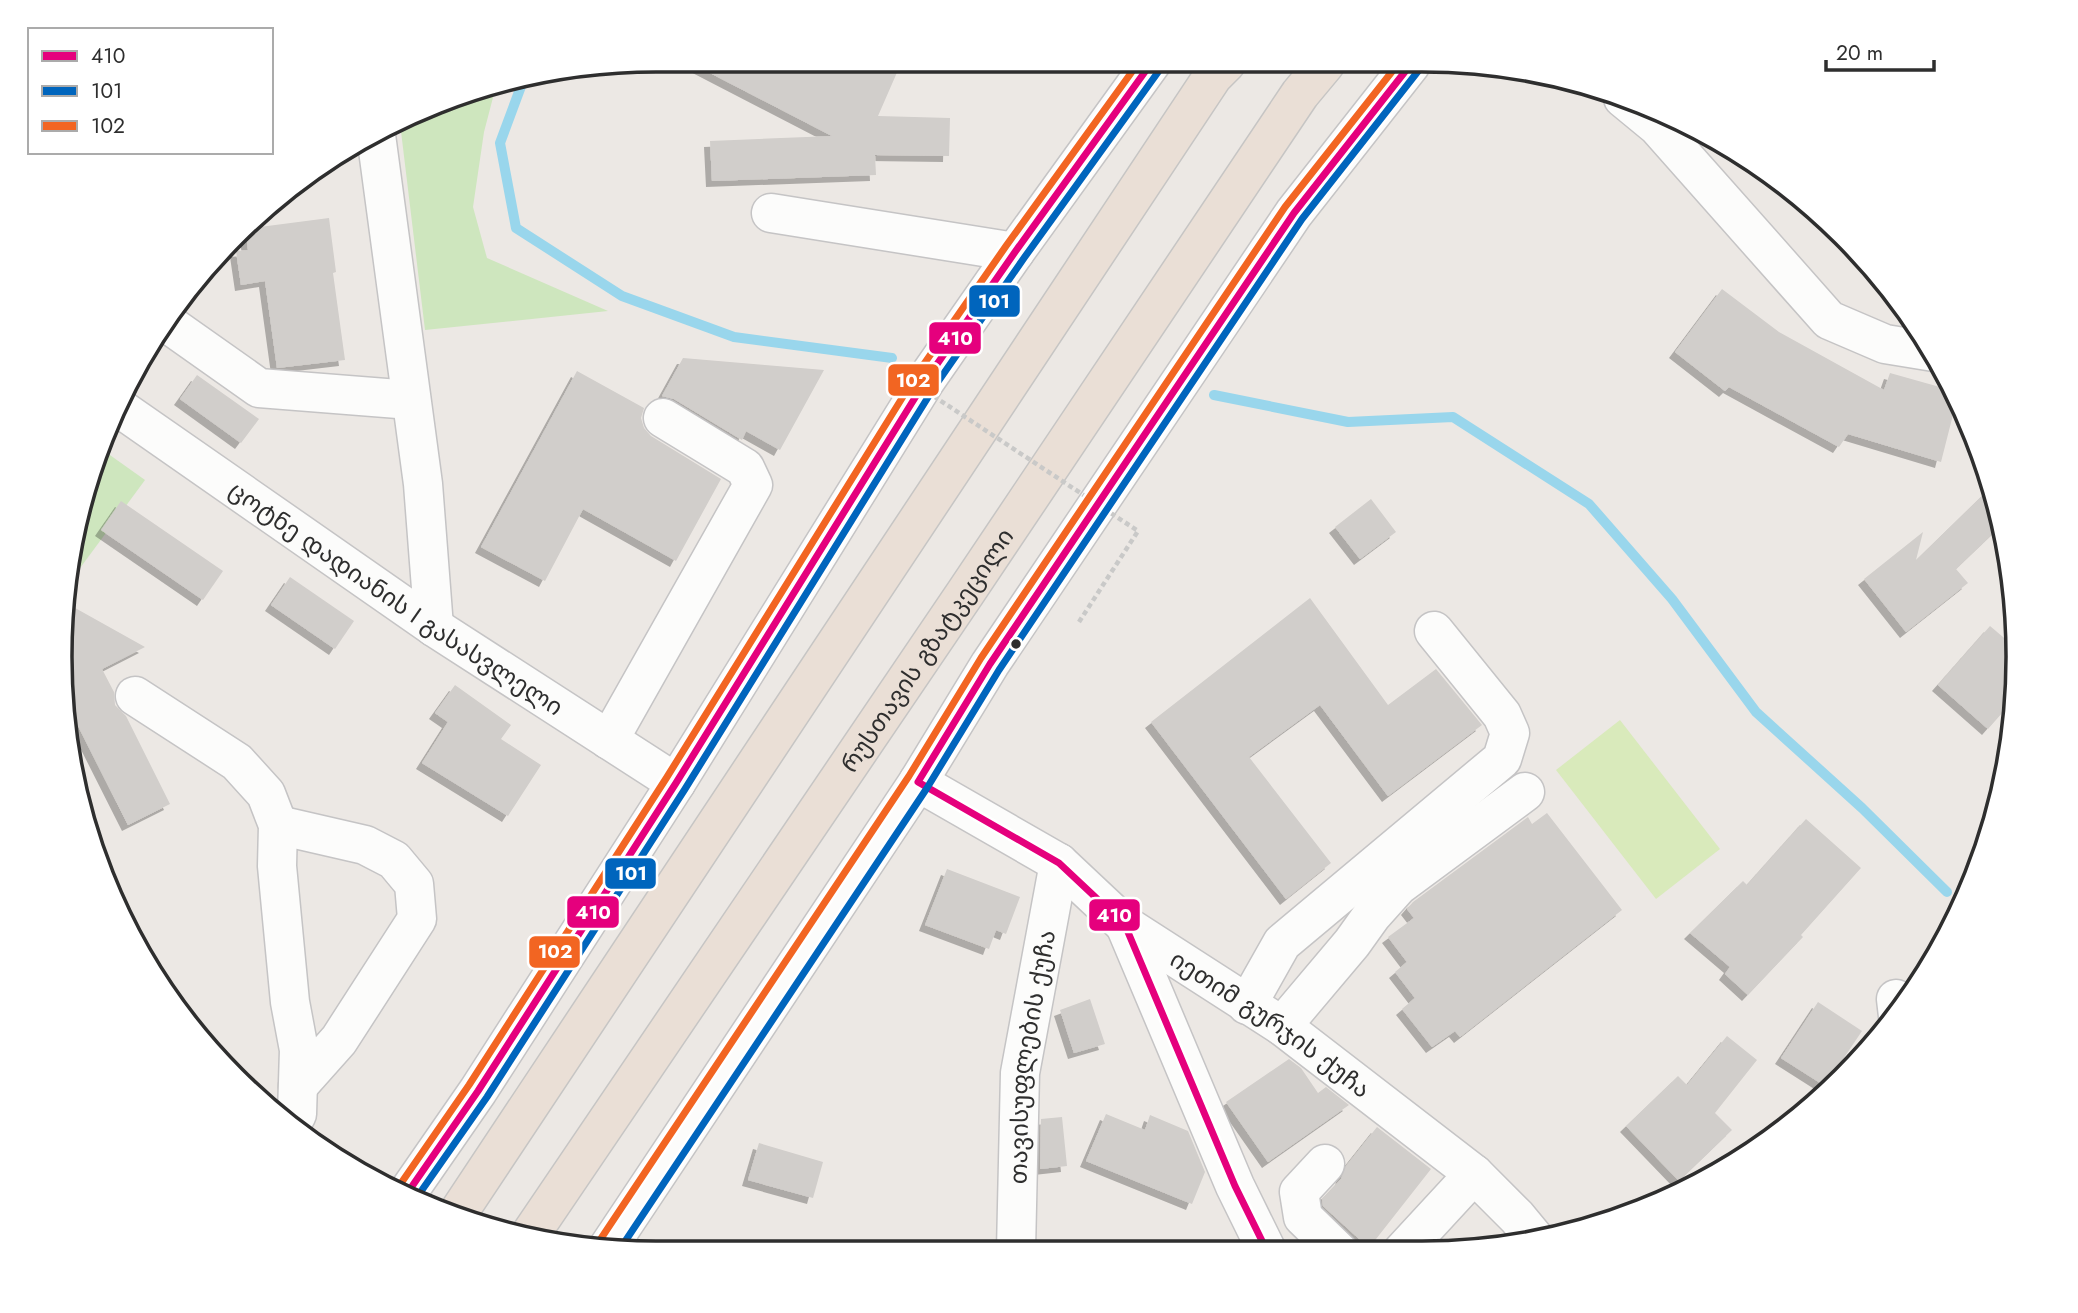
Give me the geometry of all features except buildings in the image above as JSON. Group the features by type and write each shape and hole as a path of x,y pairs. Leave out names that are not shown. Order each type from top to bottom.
{"highway":[{"path":"462,1207 1218,72"},
{"name":"რუსთავის გზატკეცილი","path":"535,1228 1292,105 1319,72"}],"street":[{"path":"411,1187 478,1091 676,783 926,380 1145,72"},
{"path":"613,1240 918,782 990,664 1294,214 1405,72"},
{"path":"1645,116 1657,126 1829,320 1885,344 1919,350"},
{"path":"377,143 423,484 434,627"},
{"path":"771,213 1015,253"},
{"path":"173,327 260,388 411,400"},
{"name":"ცოტნე დადიანის I გასასვლელი","path":"126,412 434,627 676,783"},
{"path":"609,740 752,485 745,468 663,418"},
{"path":"1247,1005 1282,943 1502,759 1510,733 1502,715 1434,631"},
{"path":"135,696 237,762 266,794 278,825 277,866 290,1002 299,1050 296,1116"},
{"name":"იეთიმ გურჯის ქუჩა","path":"918,782 1059,863 1125,925 1282,1027 1474,1174 1529,1231"},
{"path":"1282,1027 1398,886 1525,792"},
{"path":"278,825 365,845 394,860 414,884 417,919 339,1040 298,1086"},
{"name":"თავისუფლების ქუჩა","path":"1016,1241 1020,1073 1059,863"},
{"path":"1125,925 1235,1185 1262,1241"},
{"path":"1325,1164 1299,1192 1303,1217 1328,1241"},
{"path":"1412,1241 1474,1174"}],"path":[{"path":"891,368 1138,531 1079,622"}],"green space":[{"path":"494,96 484,132 473,207 487,258 608,311 425,330 401,131 433,116"},
{"path":"108,454 145,480 79,570 92,505"},
{"path":"1620,720 1720,849 1656,899 1556,770"}],"waterway":[{"path":"520,88 500,143 516,228 622,296 734,337 892,358"},
{"path":"1214,395 1348,422 1453,417 1589,504 1672,599 1756,712 1862,808 1947,892"}],"transit line":[{"name":"102","path":"401,1183 469,1085 667,777 917,374 1132,72"},
{"name":"410","path":"411,1187 478,1091 676,783 926,380 1145,72"},
{"name":"101","path":"421,1191 487,1097 685,789 935,386 1158,72"},
{"name":"102","path":"601,1238 909,776 981,658 1285,207 1392,72"},
{"name":"410","path":"1262,1241 1235,1186 1125,925 1059,863 918,782 990,664 1294,213 1405,72"},
{"name":"101","path":"626,1240 927,788 999,670 1302,219 1417,72"}]}
